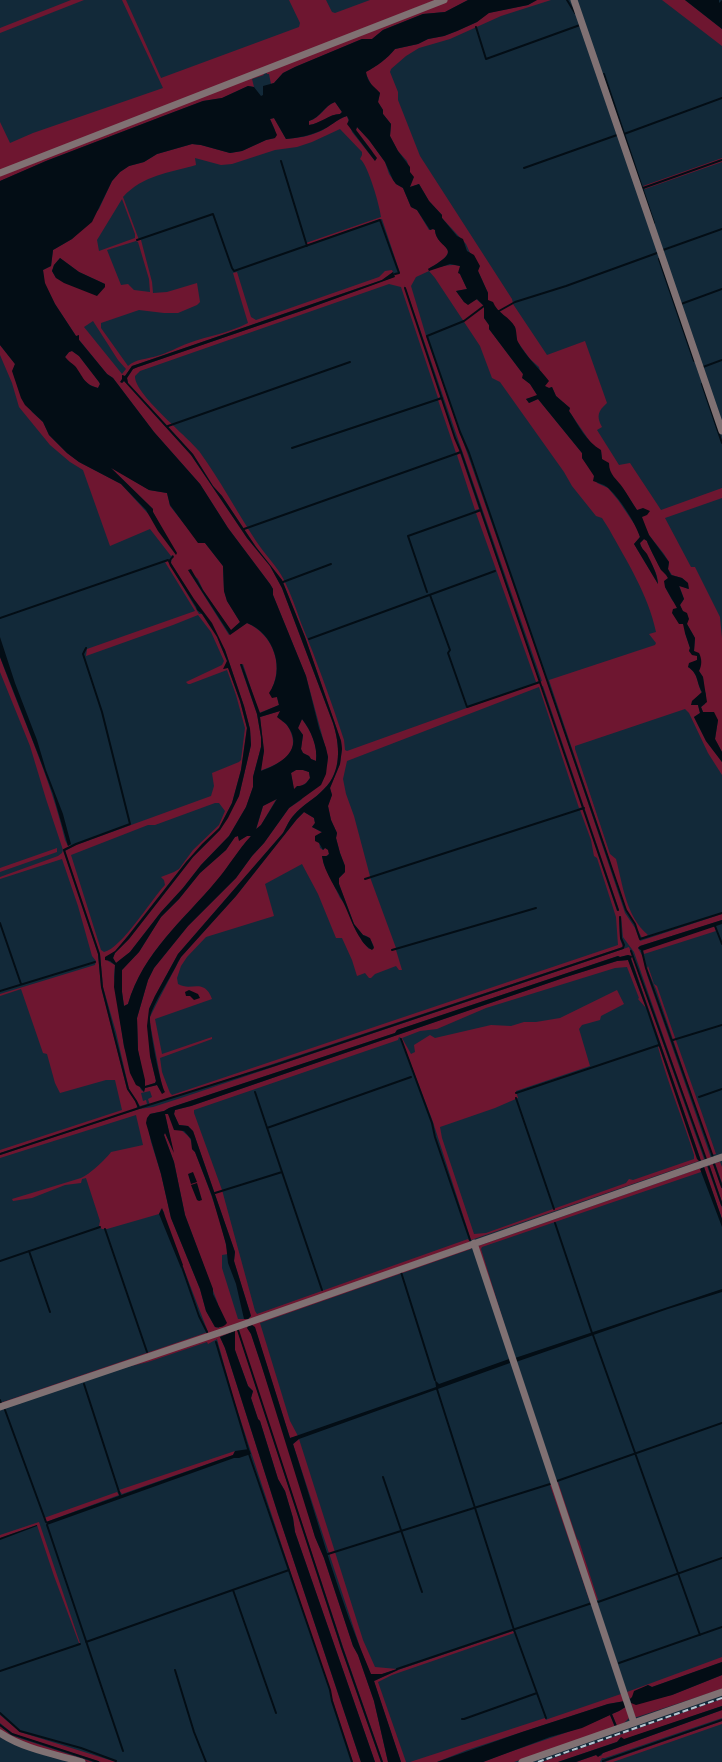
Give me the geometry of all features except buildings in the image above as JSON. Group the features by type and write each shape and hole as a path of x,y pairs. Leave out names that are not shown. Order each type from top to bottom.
{"street":[{"path":"0,173 444,0"},
{"path":"574,0 722,431"},
{"path":"0,1407 236,1327 722,1157"},
{"path":"474,1243 634,1723"},
{"path":"522,1762 722,1692"},
{"path":"0,1733 23,1745 82,1762"}],"shaded area":[{"path":"71,0 84,0 0,33 0,28"},
{"path":"122,0 126,0 161,78 299,27 300,23 289,0 326,0 332,12 335,13 370,0 436,0 0,171 0,122 10,143 33,133 163,88"},
{"path":"448,0 468,0 445,12 423,14 383,30 372,39 362,39 295,67 283,73 274,83 271,84 269,74 266,72"},
{"path":"468,0 537,0 528,5 489,13 477,22 444,36 428,39 418,44 395,49 382,62 366,72 368,79 380,93 378,102 383,110 383,114 391,124 390,136 398,151 410,167 410,172 414,177 410,187 419,184 429,201 442,215 442,218 457,236 463,239 467,251 474,255 480,266 478,271 488,293 488,300 493,302 497,309 513,324 516,329 517,340 521,347 549,381 545,386 549,388 552,387 556,396 570,408 569,411 583,432 596,447 601,450 602,459 609,463 610,471 637,510 643,508 650,511 647,515 642,517 649,535 669,562 668,569 671,575 682,578 688,583 689,589 679,586 684,599 680,605 683,611 687,613 689,619 687,624 695,638 694,651 699,653 701,658 699,671 703,677 707,702 701,707 703,712 714,712 718,720 715,739 722,752 722,762 706,741 694,717 700,713 698,705 691,705 692,701 702,692 696,675 688,667 689,663 697,660 697,656 692,655 689,651 690,648 683,624 679,624 672,613 673,609 677,608 665,587 664,581 668,578 661,570 647,541 644,539 640,543 657,576 658,584 634,544 640,537 626,510 612,491 602,484 593,481 594,476 582,458 582,453 538,399 529,403 526,399 537,395 530,384 522,378 523,374 489,329 489,325 484,318 484,306 477,299 468,305 456,291 467,289 460,274 458,273 460,266 450,264 429,271 428,269 440,262 446,256 448,252 447,249 437,237 435,230 430,230 417,210 411,207 403,188 396,184 393,180 385,162 369,140 357,127 356,130 377,158 375,161 347,124 349,120 347,116 316,133 286,139 274,118 270,119 277,135 275,138 266,140 242,151 230,153 192,144 157,154 144,162 129,166 120,172 112,181 92,222 72,239 53,250 51,266 43,270 45,283 55,304 76,336 79,335 79,340 107,374 113,378 154,432 200,484 228,528 273,589 273,595 306,676 328,757 326,774 321,785 289,808 236,878 188,926 154,968 148,980 137,1018 138,1050 145,1086 155,1083 156,1081 150,1056 147,1026 149,1009 178,954 283,833 292,817 320,793 330,782 337,766 338,749 333,723 282,588 270,566 247,538 191,455 124,381 122,383 120,382 122,375 125,376 132,366 382,280 393,272 395,277 138,367 133,369 127,378 128,383 193,454 213,486 222,496 256,547 282,580 305,637 341,741 342,749 340,764 330,788 332,795 328,806 331,820 337,833 336,838 345,866 345,872 339,878 339,884 354,924 363,935 370,938 374,948 372,950 366,945 356,931 342,900 325,869 322,856 327,856 329,854 328,850 325,848 323,850 319,843 315,841 315,836 322,832 312,827 315,823 314,818 304,812 236,896 178,962 150,1017 155,1055 165,1092 162,1094 157,1085 145,1088 144,1092 136,1085 130,1073 114,987 115,965 110,961 105,960 105,957 115,951 186,862 219,828 232,803 241,770 247,728 240,701 228,668 223,669 227,661 217,637 202,614 197,610 170,566 168,561 173,555 174,557 171,560 171,563 194,599 212,623 225,650 244,706 250,729 251,745 239,796 228,818 220,830 193,857 129,939 115,953 113,958 116,963 130,952 161,912 201,865 229,836 246,807 253,787 253,777 261,747 261,737 257,714 240,664 242,664 260,713 279,705 277,697 272,698 269,693 277,674 277,663 270,643 256,628 247,623 230,635 188,570 191,569 203,590 231,630 240,622 227,601 224,591 223,566 205,543 198,543 170,505 167,493 149,490 111,468 153,509 153,512 177,553 176,555 158,531 146,510 121,484 79,462 67,453 49,435 43,422 25,405 21,398 12,371 15,364 0,345 0,181 46,161 166,115 203,101 222,98 248,86 254,87 261,96 263,95 263,86 274,83 283,73 295,67 362,39 372,39 383,30 423,14 445,12","holes":["335,102 342,112 309,125 309,121 317,117","72,351 79,356 99,382 100,384 98,388 93,387 84,380 75,366 65,357","280,711 277,717 286,724 292,734 292,748 283,760 261,771 264,751 260,717","302,719 313,739 316,750 316,761 303,753 301,749 303,735 298,728","296,770 309,772 310,778 307,782 303,785 297,786 294,789 291,773","277,799 261,825 256,829 263,806","238,836 239,841 247,836 251,836 217,880 154,952 135,985 128,1004 124,1006 122,992 122,970 139,952 161,917 179,899 200,873 226,850 235,837"]},
{"path":"537,0 551,0 501,16 450,39 419,48 406,56 391,69 390,72 398,92 398,100 420,156 512,299 513,304 547,355 585,341 607,403 600,411 599,420 602,427 597,430 619,465 630,463 661,510 722,488 722,498 665,518 691,567 695,567 720,617 722,638 722,752 715,739 718,720 703,712 701,707 705,704 706,694 704,690 703,677 699,671 700,656 694,651 695,638 687,624 680,605 684,599 679,585 688,589 688,583 682,578 672,575 668,569 669,562 649,535 637,510 624,490 614,479 602,459 601,451 593,446 569,411 570,408 556,396 552,387 549,388 544,386 539,367 530,359 517,341 515,327 487,300 488,293 466,244 442,218 442,215 429,201 419,184 410,187 410,172 407,161 398,151 390,136 391,124 383,114 383,110 378,102 380,93 372,86 365,72 382,62 395,49 418,44 428,39 444,36 457,31 477,22 488,13 528,5"},
{"path":"662,0 685,0 722,29 722,46"},
{"path":"685,0 719,0 719,3 722,0 722,29"},
{"path":"263,73 264,75 252,79 254,87 248,86 222,98 203,101 46,161 0,181 0,176"},
{"path":"335,102 342,112 340,114 336,114 309,125 309,121 317,117 328,106"},
{"path":"347,116 352,132 375,161 372,151 356,130 357,127 369,140 385,162 389,174 396,184 403,188 411,207 417,210 429,230 435,230 440,241 447,248 448,252 446,256 440,262 428,269 448,265 460,266 460,274 467,289 456,291 464,302 468,304 476,299 484,306 484,318 489,325 489,329 523,374 523,378 530,384 538,396 526,399 529,403 538,399 582,453 582,458 592,471 597,483 608,488 618,500 637,528 640,537 634,544 658,584 656,573 640,543 644,539 647,541 651,551 668,578 665,587 675,603 685,627 685,633 690,648 689,651 697,655 697,660 688,667 696,675 702,693 692,701 698,705 700,713 694,717 706,741 722,762 722,775 708,753 689,713 685,709 575,746 610,854 616,859 626,900 635,919 648,935 642,938 626,909 549,680 655,645 656,643 649,634 656,632 648,605 630,566 602,518 596,516 572,486 564,472 500,382 492,378 480,346 435,278 429,271 416,277 411,286 426,336 547,681 625,913 635,928 640,941 722,914 722,920 640,946 638,948 643,957 647,975 711,1158 706,1159 634,952 623,937 621,916 619,917 620,939 623,947 150,1105 148,1099 152,1097 150,1091 141,1093 143,1101 146,1100 147,1104 140,1106 129,1089 116,1032 103,987 100,954 65,851 76,845 211,796 214,786 212,773 241,760 245,728 227,670 190,684 186,682 222,665 224,661 211,632 198,615 86,656 87,649 195,611 165,562 168,561 199,614 202,614 217,637 227,661 224,669 228,667 240,701 247,728 241,770 232,803 219,828 186,862 108,961 115,965 114,977 124,1047 141,1090 144,1092 145,1088 157,1085 160,1090 164,1092 150,1017 181,957 236,896 304,812 314,818 315,823 312,827 323,833 318,835 320,848 323,850 325,848 328,849 329,854 322,856 324,865 340,898 345,904 354,927 362,941 369,949 374,947 369,938 363,935 354,924 339,884 339,878 345,872 345,866 336,838 337,833 331,820 328,806 332,795 330,788 340,764 342,749 341,741 305,637 282,580 256,547 222,496 213,486 193,454 128,383 127,378 133,369 138,367 304,310 394,277 395,274 400,273 382,219 307,245 306,243 381,217 370,177 367,169 360,159 362,152 340,129 297,147 275,150 232,164 221,165 195,158 196,165 148,179 139,184 123,197 139,240 141,240 152,282 153,293 167,292 197,283 200,302 197,305 178,313 139,310 101,323 101,328 128,366 138,361 161,355 189,343 248,323 233,273 237,272 251,317 256,320 379,277 385,271 392,270 393,272 382,280 132,366 125,376 122,375 122,383 124,381 191,455 247,538 270,566 282,588 333,723 338,749 337,766 330,782 320,793 292,817 283,833 178,954 149,1009 150,1056 156,1081 155,1083 145,1086 138,1050 137,1018 148,980 154,968 188,926 236,878 289,808 301,800 327,765 328,757 306,676 273,595 273,589 228,528 200,484 154,432 113,378 107,374 76,336 55,304 44,283 43,270 51,266 53,250 72,239 99,209 112,181 120,172 129,166 144,162 157,154 192,144 230,153 242,151 266,140 275,138 275,130 270,119 274,118 286,139 314,134","holes":["122,199 135,234 135,238 99,251 97,240","136,241 138,242 149,279 150,292 134,290 128,284 121,285 107,250","60,258 79,272 105,284 56,278 52,271 54,265","389,284 401,287 438,398 441,397 404,285 542,681 347,751 345,750 344,740 324,681 287,585 256,541 199,451 151,403 137,384 135,376 140,371","93,321 118,360 126,369 122,374 84,327","541,686 543,686 619,910 617,911 583,809 580,810 591,840 594,856 597,858 616,917 618,945 172,1095 170,1093 162,1072 160,1058 212,1039 212,1037 162,1054 155,1019 212,999 209,992 205,988 197,986 188,987 178,984 177,978 181,966 187,957 206,937 274,916 265,884 302,864 318,894 336,938 342,938 352,960 357,976 365,973 369,978 371,978 375,974 396,966 399,970 402,970 396,950 393,950 396,948 371,880 354,816 346,794 343,779 347,761 539,687 579,808 583,807","215,803 219,803 225,811 219,825 193,850 179,869 161,877 164,880 165,885 136,923 119,942 111,949 104,952 101,950 71,855 148,825 155,825"]},
{"path":"722,158 722,162 645,189 643,186"},
{"path":"60,258 79,272 105,284 105,287 97,296 64,283 56,278 52,271 54,265"},
{"path":"0,345 15,364 13,371 16,380 32,412 43,422 49,435 67,453 79,462 121,484 162,529 153,512 153,509 109,466 149,490 167,493 170,506 185,525 205,543 223,566 224,591 227,601 240,622 231,631 203,590 198,579 188,570 229,635 247,623 263,634 269,642 276,660 277,669 272,688 279,705 259,713 243,664 240,665 257,714 261,737 261,747 253,777 253,787 246,807 229,836 201,865 161,912 130,952 116,963 113,958 115,953 129,939 193,857 220,830 239,796 251,745 250,729 244,706 225,650 171,563 173,555 171,556 150,529 110,546 83,470 70,462 50,445 19,407 12,383 0,355"},
{"path":"72,351 79,356 99,382 100,384 98,388 83,380 65,357"},
{"path":"441,399 460,451 456,453 438,400"},
{"path":"460,453 479,509 475,510 457,455"},
{"path":"480,511 539,681 536,682 476,513"},
{"path":"0,637 15,683 63,814 71,844 68,846 53,794 0,657"},
{"path":"0,657 44,770 65,840 68,846 72,845 63,850 30,746 0,672"},
{"path":"280,711 282,721 290,729 293,743 292,749 289,754 279,763 260,771 264,751 260,717"},
{"path":"302,719 315,744 316,761 303,753 301,749 303,735 298,728"},
{"path":"296,770 309,772 310,778 306,783 294,790 291,773"},
{"path":"277,798 261,825 256,830 263,806"},
{"path":"238,836 239,840 247,836 251,836 216,882 165,938 143,969 128,1004 124,1006 122,992 122,970 139,952 161,917 179,899 200,873 226,850 235,837"},
{"path":"57,848 57,852 0,872 0,868"},
{"path":"63,850 98,954 101,987 127,1089 138,1105 136,1109 0,1153 0,1150 122,1110 115,1080 106,1080 60,1093 55,1083 47,1054 43,1053 21,989 0,996 0,994 95,965 96,961 92,956 78,906 62,859 0,879 0,877 58,856"},
{"path":"722,920 722,924 642,951 638,948 640,946"},
{"path":"714,926 716,931 644,954 643,950"},
{"path":"629,947 704,1159 701,1161 631,958 632,957 628,955 618,956 397,1030 395,1033 169,1108 164,1111 150,1114 149,1132 151,1142 161,1174 171,1218 200,1289 206,1311 215,1327 219,1328 218,1304 185,1215 174,1162 164,1135 165,1132 173,1151 165,1114 168,1114 190,1139 192,1149 195,1152 205,1177 222,1228 228,1254 222,1255 222,1268 238,1319 248,1319 251,1316 234,1261 235,1252 193,1131 188,1126 179,1125 174,1114 175,1110 191,1106 566,977 617,961 628,960 646,1008 638,999 639,998 627,967 615,968 486,1008 437,1029 420,1031 402,1038 411,1054 415,1052 414,1045 430,1035 435,1038 491,1025 511,1026 524,1022 536,1022 560,1018 617,990 624,1004 601,1016 600,1020 582,1025 579,1029 590,1066 516,1091 518,1098 495,1108 440,1127 442,1138 474,1234 486,1233 626,1183 629,1179 633,1180 694,1159 690,1142 662,1061 659,1046 699,1161 471,1240 433,1122 401,1038 399,1037 398,1040 194,1110 222,1190 255,1311 257,1314 468,1239 470,1242 1,1405 0,1403 208,1332 165,1220 164,1212 161,1209 159,1214 107,1229 102,1229 99,1226 100,1221 86,1178 82,1179 81,1183 65,1185 32,1198 13,1201 12,1199 81,1178 88,1174 111,1152 143,1145 136,1115 0,1158 0,1155 139,1109 153,1107 184,1097"},
{"path":"618,956 632,956 631,959 701,1161 697,1159 646,1008 628,960 617,961 566,977 191,1106 175,1110 174,1114 179,1125 188,1126 193,1131 235,1252 234,1261 251,1316 248,1319 244,1319 236,1284 228,1263 226,1244 212,1196 195,1152 192,1149 191,1139 184,1131 174,1130 168,1114 165,1114 174,1153 165,1133 164,1135 174,1162 185,1215 213,1289 213,1294 227,1323 222,1327 215,1327 206,1311 200,1289 171,1218 161,1174 146,1123 150,1114 164,1111 169,1108 395,1033 397,1030"},
{"path":"648,966 654,984 657,986 716,1154 712,1155 656,989 647,969"},
{"path":"189,990 198,994 200,998 194,1000 190,996 186,996 185,992"},
{"path":"720,1162 722,1167 722,1183 715,1163"},
{"path":"713,1164 722,1189 722,1202 709,1165"},
{"path":"707,1166 722,1208 722,1219 704,1167"},
{"path":"704,1167 722,1219 722,1227 700,1169"},
{"path":"701,1168 701,1172 482,1247 481,1249 516,1362 478,1246"},
{"path":"193,1172 197,1182 191,1184 188,1174"},
{"path":"197,1183 202,1200 199,1201 197,1200 191,1185"},
{"path":"162,1208 183,1265 181,1268 159,1214"},
{"path":"471,1247 471,1249 260,1323 290,1421 298,1436 290,1438 255,1328 248,1326 293,1460 315,1537 324,1558 353,1646 358,1655 374,1701 388,1762 383,1762 343,1647 238,1330 237,1329 341,1648 381,1762 375,1762 295,1532 293,1518 285,1491 278,1479 260,1421 251,1398 253,1391 248,1386 235,1350 235,1331 220,1337 225,1348 278,1514 361,1762 353,1762 233,1397 217,1339 208,1344 207,1342 148,1362 123,1368"},
{"path":"722,1289 722,1292 668,1309 516,1362 515,1358"},
{"path":"252,1325 255,1327 290,1438 436,1387 435,1380 439,1384 509,1359 510,1363 299,1439 293,1444 329,1560 359,1646 371,1674 382,1674 397,1669 398,1670 374,1681 401,1762 388,1762 374,1701 358,1655 353,1646 324,1558 315,1537 261,1364 251,1334 247,1328 248,1326"},
{"path":"235,1331 235,1350 248,1386 253,1391 251,1398 260,1421 278,1479 285,1491 293,1518 295,1532 375,1762 361,1762 278,1514 225,1348 220,1337"},
{"path":"299,1439 363,1640 375,1667 397,1669 382,1674 371,1675 362,1653 293,1444"},
{"path":"249,1449 251,1454 234,1458 47,1525 46,1522 233,1455 235,1451"},
{"path":"235,1451 233,1455 122,1494 119,1490"},
{"path":"558,1482 598,1600 595,1600 555,1483"},
{"path":"553,1484 592,1601 590,1602 550,1485"},
{"path":"117,1492 119,1495 46,1522 44,1518"},
{"path":"39,1522 80,1643 54,1576 37,1525 0,1538 0,1535"},
{"path":"37,1526 0,1540 0,1538"},
{"path":"513,1631 514,1633 392,1675 378,1682 406,1762 401,1762 374,1681 398,1670"},
{"path":"722,1657 722,1662 652,1687 648,1685 630,1699 627,1692"},
{"path":"722,1662 722,1675 672,1695 636,1705 631,1703 630,1699 634,1691 648,1685 652,1687"},
{"path":"722,1675 722,1689 635,1717 631,1703 672,1695"},
{"path":"621,1694 625,1701 608,1704 467,1750 437,1762 410,1762 545,1718 546,1720"},
{"path":"722,1699 722,1706 558,1762 542,1762"},
{"path":"625,1701 627,1706 612,1714 617,1726 615,1727 610,1715 582,1728 550,1737 483,1762 437,1762 608,1704"},
{"path":"627,1706 629,1718 624,1723 617,1726 612,1714"},
{"path":"722,1706 722,1710 603,1753 598,1757 596,1755 576,1762 558,1762 617,1742 621,1737 624,1739"},
{"path":"722,1710 722,1718 602,1758 600,1762 576,1762 596,1755 601,1756 603,1753"},
{"path":"0,1715 20,1732 116,1762 101,1762 12,1733 0,1723"},
{"path":"610,1715 615,1727 514,1762 483,1762 579,1728"},
{"path":"722,1721 722,1724 613,1762 605,1762"},
{"path":"0,1726 11,1735 93,1762 88,1762 17,1741 0,1731"}],"waterway":[{"path":"567,0 575,13"},
{"path":"476,27 486,59 580,25"},
{"path":"604,74 654,223"},
{"path":"624,134 722,98"},
{"path":"524,168 617,135"},
{"path":"643,188 722,160"},
{"path":"281,161 307,246"},
{"path":"137,240 213,214 234,271 380,220 399,273 395,274"},
{"path":"663,250 722,229"},
{"path":"499,311 515,302 566,286 657,253"},
{"path":"659,259 694,361"},
{"path":"405,288 455,438 618,910"},
{"path":"681,304 722,289"},
{"path":"484,306 464,321 427,336 460,432 469,453 626,910 635,924 640,939 722,913"},
{"path":"703,367 722,360"},
{"path":"168,426 350,362"},
{"path":"702,384 722,443"},
{"path":"292,448 442,398"},
{"path":"244,529 461,452"},
{"path":"427,592 408,536 481,510"},
{"path":"0,618 168,560"},
{"path":"283,582 331,564"},
{"path":"309,639 495,571"},
{"path":"430,595 450,650 448,653 467,707 540,682"},
{"path":"86,648 83,654 102,712 130,824 64,850 99,954 102,987 128,1089 139,1108 275,1065 623,948 624,945 621,938 620,917"},
{"path":"365,879 584,808"},
{"path":"392,950 536,908"},
{"path":"0,923 21,984"},
{"path":"715,926 722,944"},
{"path":"631,951 706,1159"},
{"path":"642,951 646,968 713,1157"},
{"path":"0,991 95,962"},
{"path":"673,1040 722,1025"},
{"path":"401,1039 432,1123 435,1137 470,1240"},
{"path":"516,1093 659,1045"},
{"path":"267,1128 411,1077"},
{"path":"699,1097 722,1089"},
{"path":"255,1092 282,1172"},
{"path":"516,1098 554,1209"},
{"path":"0,1154 139,1108"},
{"path":"714,1164 722,1187"},
{"path":"709,1167 722,1205"},
{"path":"215,1193 282,1172 322,1290"},
{"path":"555,1223 592,1333"},
{"path":"0,1261 100,1227"},
{"path":"105,1229 147,1352"},
{"path":"29,1251 50,1312"},
{"path":"182,1267 199,1316 207,1332"},
{"path":"401,1272 435,1380"},
{"path":"238,1330 342,1648 382,1762"},
{"path":"593,1335 700,1635"},
{"path":"216,1342 248,1449"},
{"path":"84,1384 120,1495"},
{"path":"437,1389 514,1630 546,1718"},
{"path":"5,1410 46,1522"},
{"path":"557,1481 722,1423"},
{"path":"249,1454 330,1690 332,1701 352,1762"},
{"path":"383,1477 422,1592"},
{"path":"328,1554 550,1484"},
{"path":"47,1525 123,1751"},
{"path":"598,1602 722,1558"},
{"path":"86,1642 289,1570"},
{"path":"233,1590 276,1713"},
{"path":"397,1669 592,1603"},
{"path":"619,1663 722,1627"},
{"path":"0,1671 80,1644"},
{"path":"175,1670 194,1732 206,1762"},
{"path":"462,1719 537,1693"},
{"path":"0,1713 20,1731 81,1748 116,1761"},
{"path":"603,1762 722,1720"},
{"path":"0,1725 12,1734 98,1762"}],"railway":[{"path":"538,1762 722,1698"}]}
